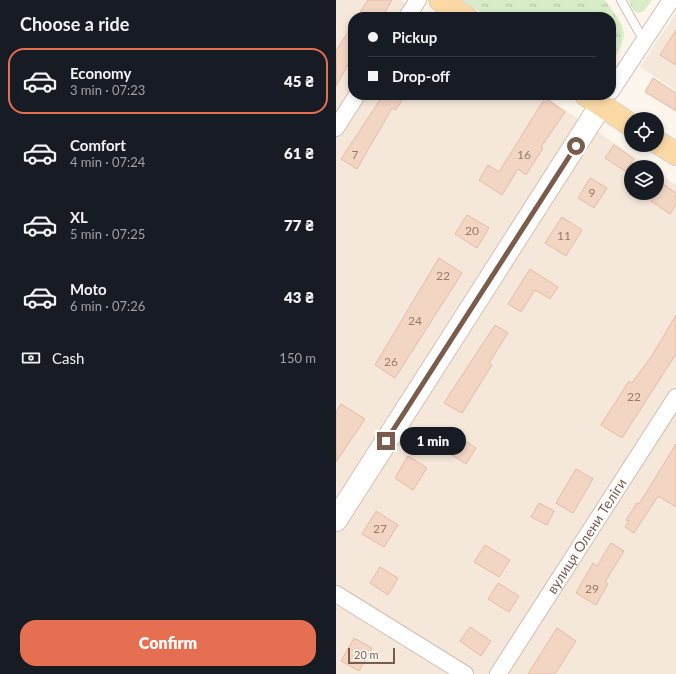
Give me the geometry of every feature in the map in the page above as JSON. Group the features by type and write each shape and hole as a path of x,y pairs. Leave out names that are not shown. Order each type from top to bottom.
{"main road":[{"path":"440,0 458,12"},
{"path":"606,100 624,118"},
{"path":"664,146 676,154"}],"street":[{"path":"410,12 418,0"},
{"path":"616,78 672,3"},
{"path":"336,128 354,100"},
{"path":"336,520 599,100"},
{"name":"вулиця Олени Теліги","path":"498,674 676,398"},
{"path":"336,594 465,674"}],"lane":[{"path":"621,0 644,41"}],"shaded area":[{"path":"336,0 401,0 419,12 348,12 348,100 550,100 624,150 624,152 628,152 640,160 624,160 624,200 664,200 664,177 676,185 676,674 336,674"},
{"path":"676,12 676,90 640,67"}],"green space":[{"path":"462,0 605,0 613,12 480,12"},
{"path":"629,0 652,0 643,12 637,13 633,10"},
{"path":"616,16 621,24 624,37 616,55"}],"building":[{"path":"368,0 392,0 385,12 360,12"},
{"path":"676,30 676,65 660,55"},
{"path":"348,32 348,65 336,86 336,51"},
{"path":"653,78 676,93 676,111 645,92"},
{"path":"380,100 402,100 396,110 392,108 357,169 341,159"},
{"path":"544,100 548,100 565,112 541,147 543,148 526,175 518,169 502,195 479,180 488,165 499,172"},
{"path":"614,145 634,159 624,160 624,170 605,158"},
{"path":"590,178 607,188 594,208 578,198"},
{"path":"664,185 676,193 676,204 670,214 651,201 664,200"},
{"path":"467,215 489,228 477,248 455,234"},
{"path":"562,217 582,230 566,256 545,243"},
{"path":"439,258 462,273 395,378 375,365"},
{"path":"530,269 558,287 550,299 535,290 521,312 508,304"},
{"path":"676,315 676,354 622,438 601,425 629,381 632,383 653,354"},
{"path":"495,325 508,333 489,363 492,365 462,413 444,403"},
{"path":"341,404 365,419 336,462 336,412"},
{"path":"454,434 476,448 466,464 444,450"},
{"path":"676,444 676,507 658,496 634,533 625,527 629,521 626,520 637,503 639,504"},
{"path":"408,456 427,468 413,490 395,478"},
{"path":"576,469 593,479 573,513 556,503"},
{"path":"539,503 554,511 547,525 531,517"},
{"path":"376,511 398,525 384,547 362,534"},
{"path":"611,543 624,551 605,582 608,584 596,605 576,593 593,563 597,566"},
{"path":"485,545 510,560 499,577 474,562"},
{"path":"380,567 398,578 388,595 370,583"},
{"path":"498,583 519,596 509,612 488,599"},
{"path":"470,627 491,641 481,656 460,641"},
{"path":"557,628 576,641 555,674 528,674"},
{"path":"354,638 372,648 359,671 341,661"}],"route":[{"path":"386,441 576,146"}]}
